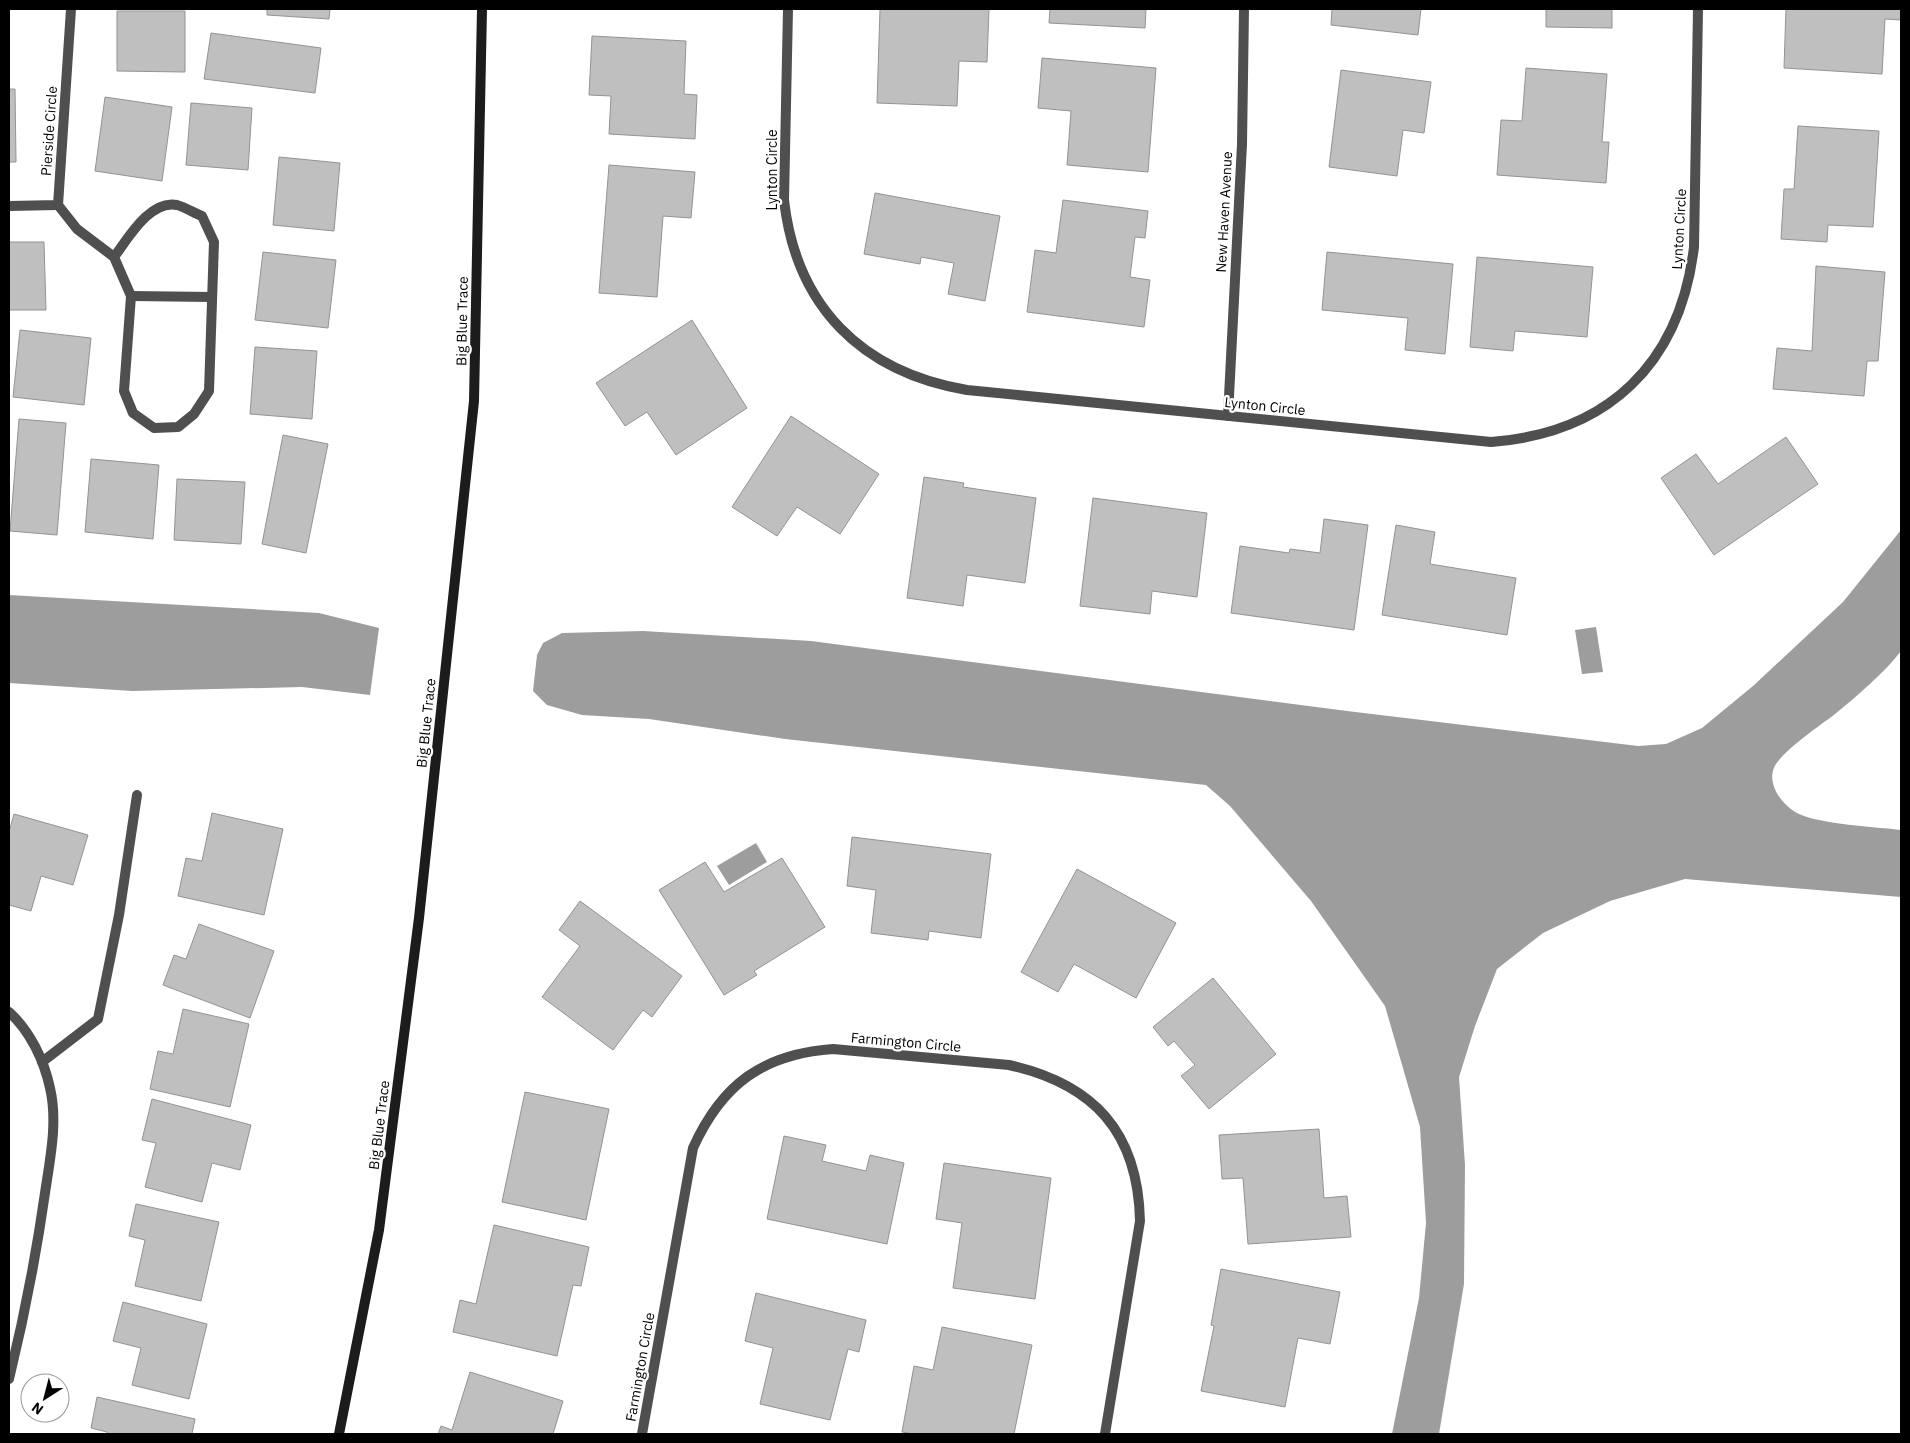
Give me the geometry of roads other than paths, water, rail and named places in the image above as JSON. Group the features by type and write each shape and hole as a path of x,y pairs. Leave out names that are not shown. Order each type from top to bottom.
{"street":[{"name":"Pierside Circle","path":"58,205 71,9"},
{"name":"Big Blue Trace","path":"339,1434 380,1230 419,918 474,401 482,9"},
{"name":"Lynton Circle","path":"788,9 784,200 787,225 803,274 815,297 848,337 890,366 913,377 938,385 1491,442 1542,435 1574,424 1611,402 1631,386 1648,367 1676,323 1691,274 1694,247 1698,9"},
{"name":"New Haven Avenue","path":"1228,416 1241,153 1244,9"},
{"path":"9,206 58,205 77,229 114,257 131,296 124,391 133,413 154,428 178,427 194,414 209,391 214,242 202,216 175,205 157,209 139,222 114,257"},
{"path":"131,296 212,297"},
{"path":"42,1062 98,1019 120,915 137,795"},
{"path":"9,1012 30,1038 42,1062 50,1088 52,1106 52,1143 23,1323 9,1379"},
{"name":"Farmington Circle","path":"642,1434 693,1148 704,1124 718,1102 758,1068 782,1057 807,1050 834,1048 1009,1065 1036,1071 1060,1081 1093,1103 1111,1122 1125,1144 1134,1169 1140,1195 1140,1221 1104,1434"}]}
